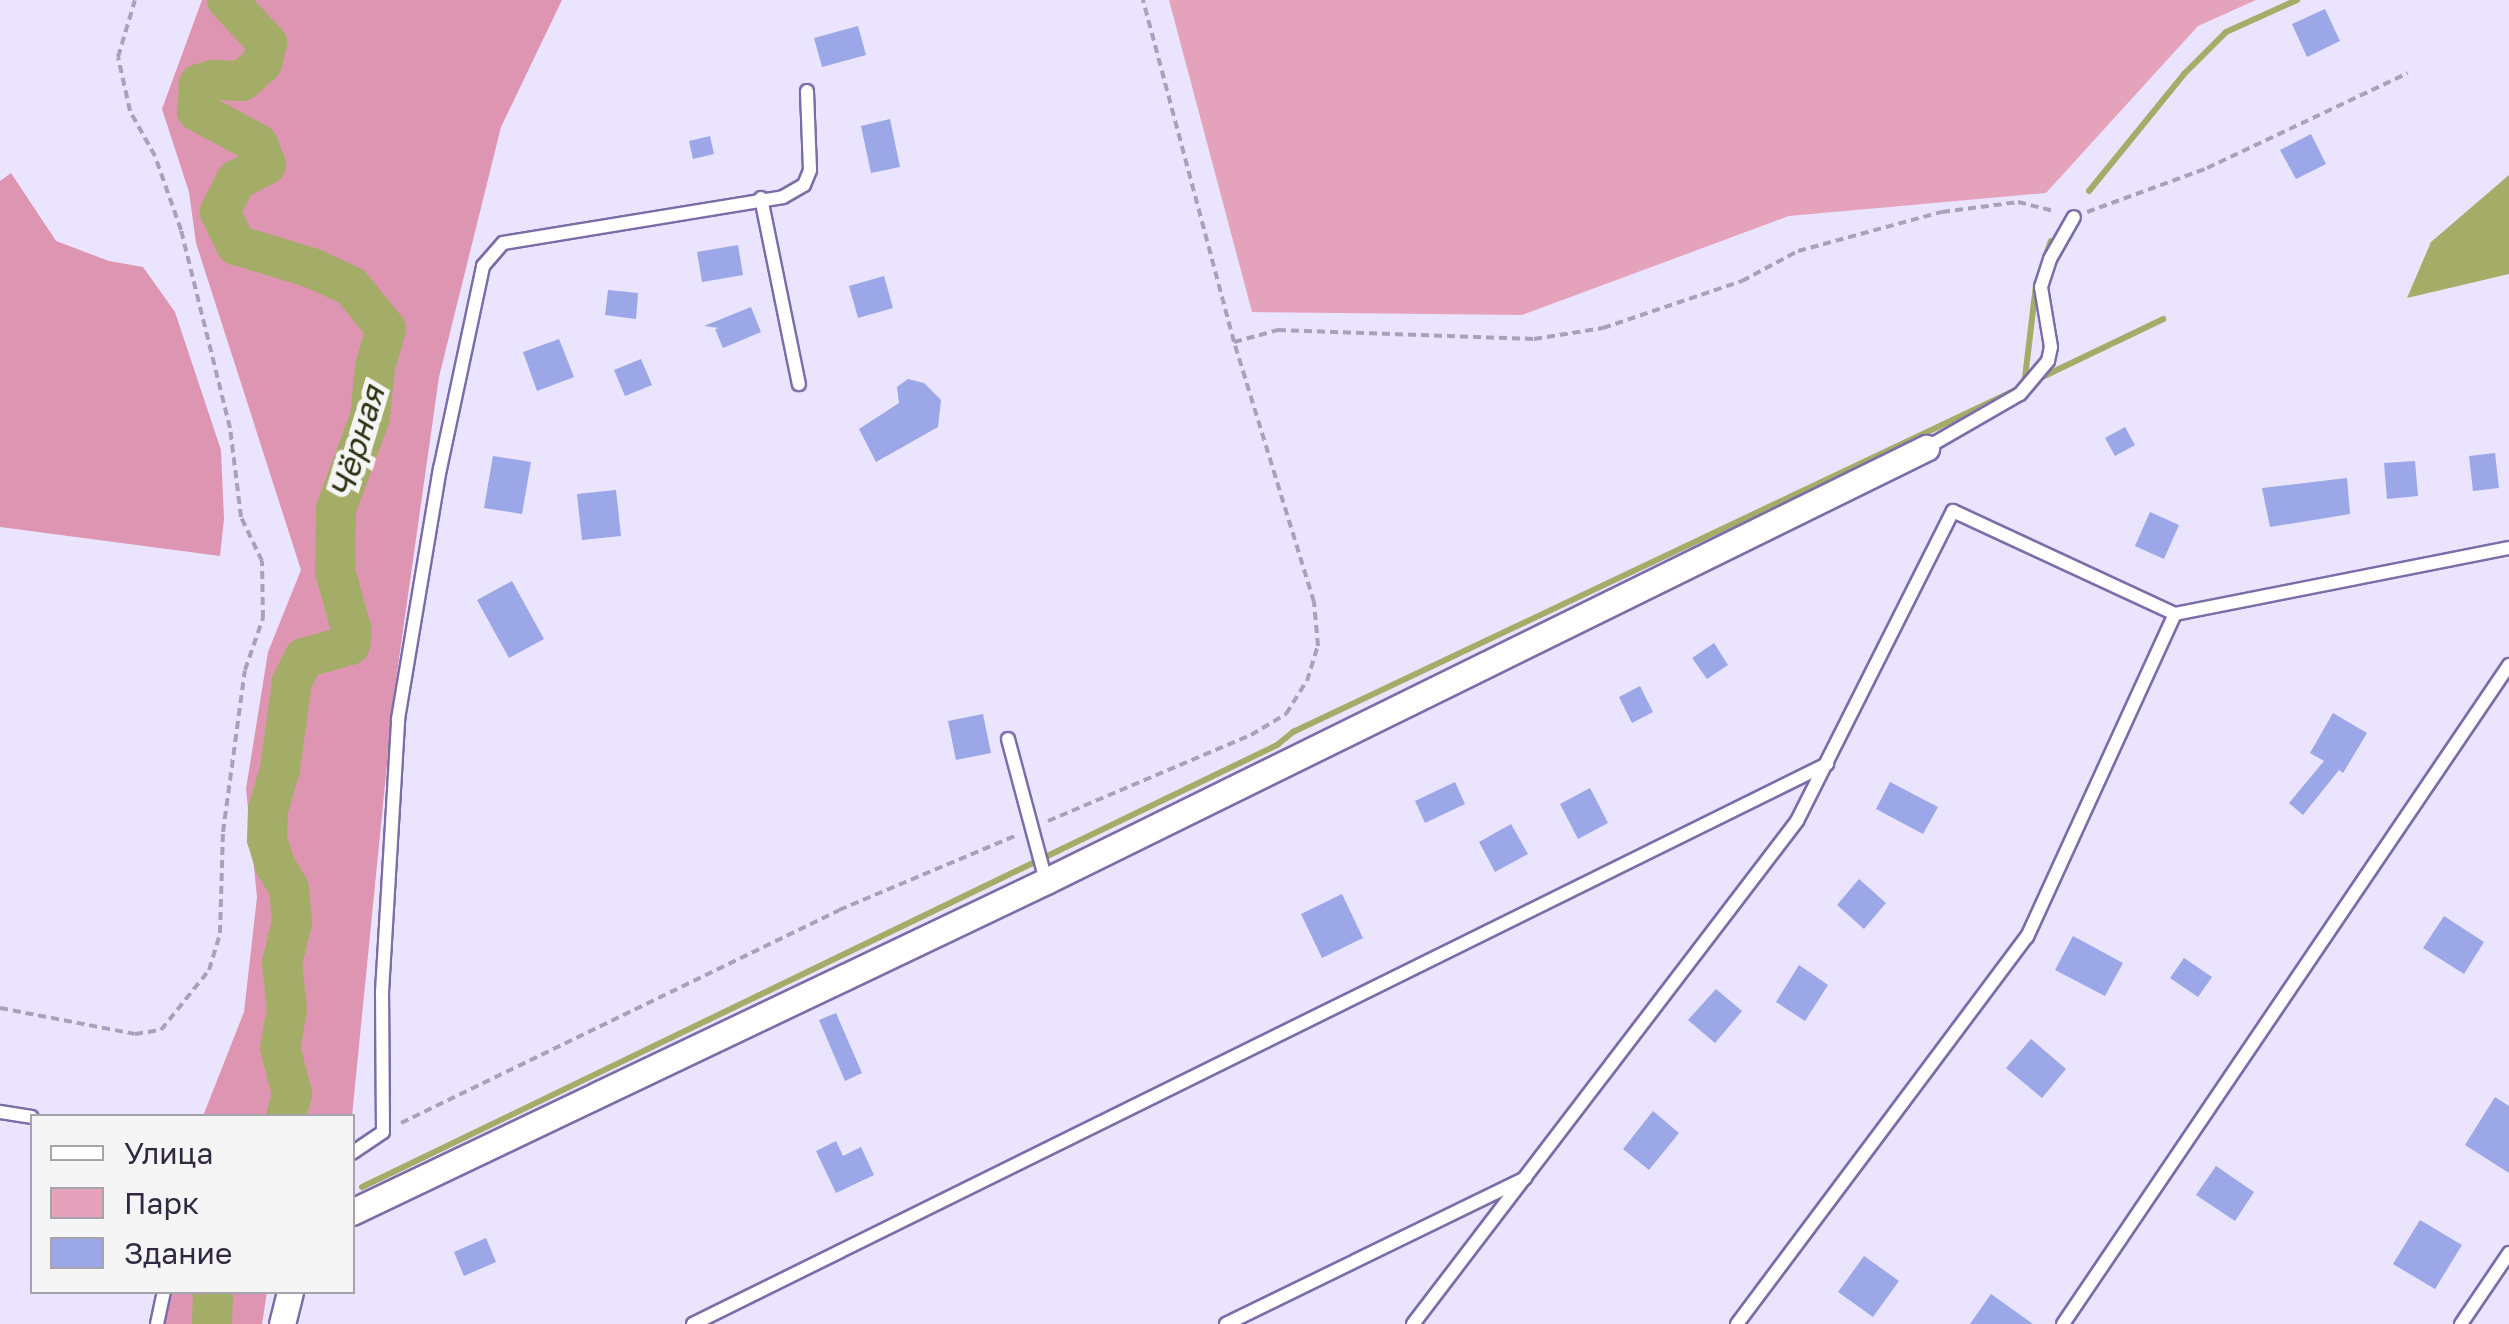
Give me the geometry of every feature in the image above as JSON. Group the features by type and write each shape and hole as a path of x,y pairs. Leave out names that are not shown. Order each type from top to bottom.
{"street":[{"path":"355,1211 1046,881 1926,448"},
{"path":"282,1324 290,1294"}],"lane":[{"path":"355,1151 383,1132 382,992 398,720 440,469 482,266 503,243 783,197 804,185 810,170 807,91"},
{"path":"761,198 799,384"},
{"path":"1926,448 2020,394 2048,361 2051,347 2042,288 2050,260 2074,217"},
{"path":"1413,1324 1798,821 1953,512 2175,614 2509,548"},
{"path":"1738,1324 2027,937 2175,614"},
{"path":"2062,1324 2509,665"},
{"path":"1008,738 1046,881"},
{"path":"692,1324 1826,764"},
{"path":"0,1112 30,1118"},
{"path":"1226,1324 1527,1177"},
{"path":"2460,1324 2509,1253"},
{"path":"158,1324 164,1294"}],"path":[{"path":"0,1008 135,1034 161,1030 209,970 220,932 224,832 245,670 263,618 262,561 242,517 230,428 181,230 155,156 130,111 118,57 134,0"},
{"path":"383,1132 839,910 1252,735 1286,714 1307,681 1318,646 1314,602 1234,342 1143,0"},
{"path":"1234,342 1278,330 1534,339 1603,328 1742,280 1798,251 1942,212 2018,202 2074,217 2206,168 2408,74"}],"green space":[{"path":"1169,0 2256,0 2198,26 2046,193 1789,216 1522,315 1252,312"}],"shaded area":[{"path":"202,0 562,0 501,127 439,377 394,694 352,1114 204,1114 244,1012 257,897 246,789 268,652 301,570 196,243 189,192 162,109"},
{"path":"11,173 56,241 109,261 143,267 175,312 221,450 224,519 220,556 0,527 0,181"},
{"path":"2509,175 2509,274 2407,298 2431,242"},
{"path":"164,1294 267,1294 262,1324 159,1324"}],"building":[{"path":"2325,9 2340,41 2307,57 2292,24"},
{"path":"858,26 866,55 822,67 814,38"},
{"path":"890,119 900,167 871,173 861,126"},
{"path":"2311,134 2326,164 2296,179 2280,150"},
{"path":"710,136 714,154 693,159 689,141"},
{"path":"738,245 743,275 702,282 697,252"},
{"path":"884,276 893,308 858,318 849,286"},
{"path":"608,290 638,293 636,319 605,315"},
{"path":"751,307 761,332 723,348 715,329 719,328 704,326"},
{"path":"559,339 574,377 537,391 523,352"},
{"path":"641,359 652,385 625,396 614,370"},
{"path":"908,379 924,383 941,400 938,427 876,462 859,429 899,403 897,387"},
{"path":"2125,427 2135,445 2115,456 2105,438"},
{"path":"2495,453 2499,488 2473,491 2469,456"},
{"path":"493,456 531,462 522,514 484,508"},
{"path":"2415,461 2418,496 2387,499 2384,463"},
{"path":"2347,478 2350,514 2270,527 2262,488"},
{"path":"616,490 621,536 582,540 577,494"},
{"path":"2150,512 2179,525 2164,559 2135,546"},
{"path":"512,581 544,639 509,658 477,600"},
{"path":"1714,643 1728,665 1707,679 1692,658"},
{"path":"1640,686 1653,712 1632,723 1619,697"},
{"path":"2333,713 2367,733 2343,773 2339,770 2303,815 2289,803 2324,761 2310,753"},
{"path":"983,714 991,753 956,760 948,721"},
{"path":"1455,782 1465,804 1425,823 1415,801"},
{"path":"1890,782 1938,807 1923,834 1876,809"},
{"path":"1590,788 1608,823 1578,839 1560,804"},
{"path":"1511,824 1528,854 1495,872 1479,842"},
{"path":"1859,879 1886,903 1864,929 1837,905"},
{"path":"1342,894 1363,938 1322,958 1301,914"},
{"path":"2444,916 2484,942 2464,974 2423,948"},
{"path":"2073,936 2123,963 2105,996 2055,970"},
{"path":"2184,958 2212,977 2198,997 2170,978"},
{"path":"1799,965 1828,985 1805,1021 1776,1002"},
{"path":"1716,989 1742,1011 1715,1043 1688,1020"},
{"path":"836,1013 862,1073 845,1081 819,1020"},
{"path":"2031,1039 2066,1069 2042,1098 2006,1068"},
{"path":"2495,1097 2509,1106 2509,1173 2465,1145"},
{"path":"1653,1111 1679,1133 1649,1170 1623,1149"},
{"path":"836,1141 843,1156 861,1147 874,1175 836,1193 816,1151"},
{"path":"2216,1166 2254,1192 2235,1221 2196,1195"},
{"path":"2420,1220 2462,1245 2435,1289 2393,1264"},
{"path":"486,1238 496,1262 464,1276 454,1252"},
{"path":"1864,1256 1899,1281 1873,1317 1838,1292"},
{"path":"1991,1294 2033,1324 1970,1324"}],"waterway":[{"name":"Чёрная","path":"227,0 267,43 262,63 242,81 213,80 199,84 197,111 258,144 266,165 236,180 220,212 236,245 312,268 351,286 386,329 375,367 370,417 336,509 335,571 352,632 350,645 304,658 292,682 280,769 268,810 267,839 275,865 289,888 292,922 282,963 287,1009 280,1047 292,1094 287,1114"},
{"path":"2089,191 2184,74 2226,32 2297,0"},
{"path":"2045,258 2051,241"},
{"path":"2024,386 2036,285"},
{"path":"2038,379 2163,319"},
{"path":"362,1187 1277,745 1293,732 2018,389"},
{"name":"Чёрная","path":"212,1324 213,1294"}]}
